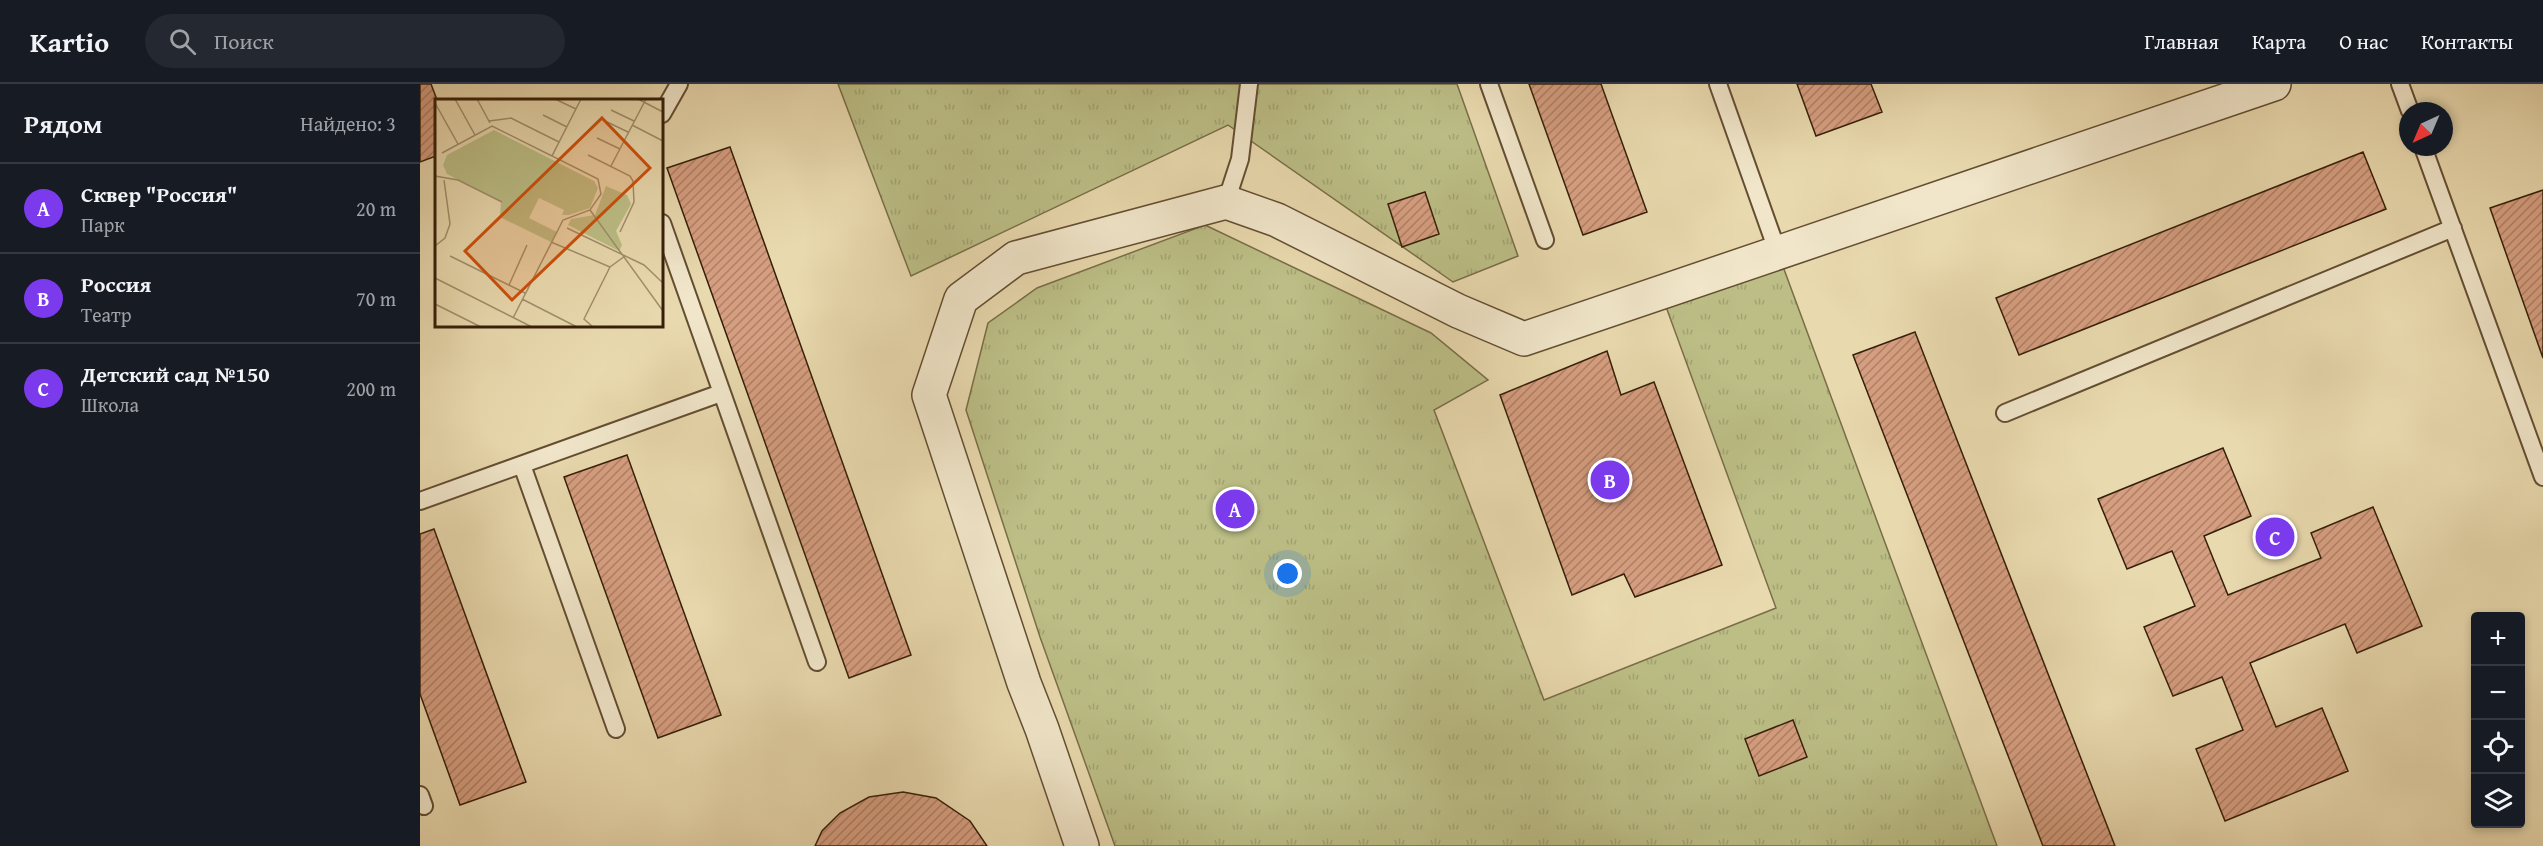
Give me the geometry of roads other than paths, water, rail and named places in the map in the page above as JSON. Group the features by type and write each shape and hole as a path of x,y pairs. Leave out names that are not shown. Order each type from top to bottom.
{"street":[{"path":"1082,846 1018,665 929,395 961,300 1016,258 1226,202 1277,220 1458,311 1524,339 2274,84"}],"lane":[{"path":"663,112 679,84"},
{"path":"1226,202 1240,159 1249,84"},
{"path":"1489,84 1545,240"},
{"path":"1718,84 1778,253"},
{"path":"2400,84 2407,102"},
{"path":"2426,156 2543,477"},
{"path":"663,226 817,662"},
{"path":"2005,413 2453,228"},
{"path":"420,501 721,393"},
{"path":"522,465 616,729"}],"place":[{"name":"Россия","path":"1610,480"},
{"name":"Сквер \"Россия\"","path":"1235,509"},
{"name":"Детский сад №150","path":"2275,537"}]}
